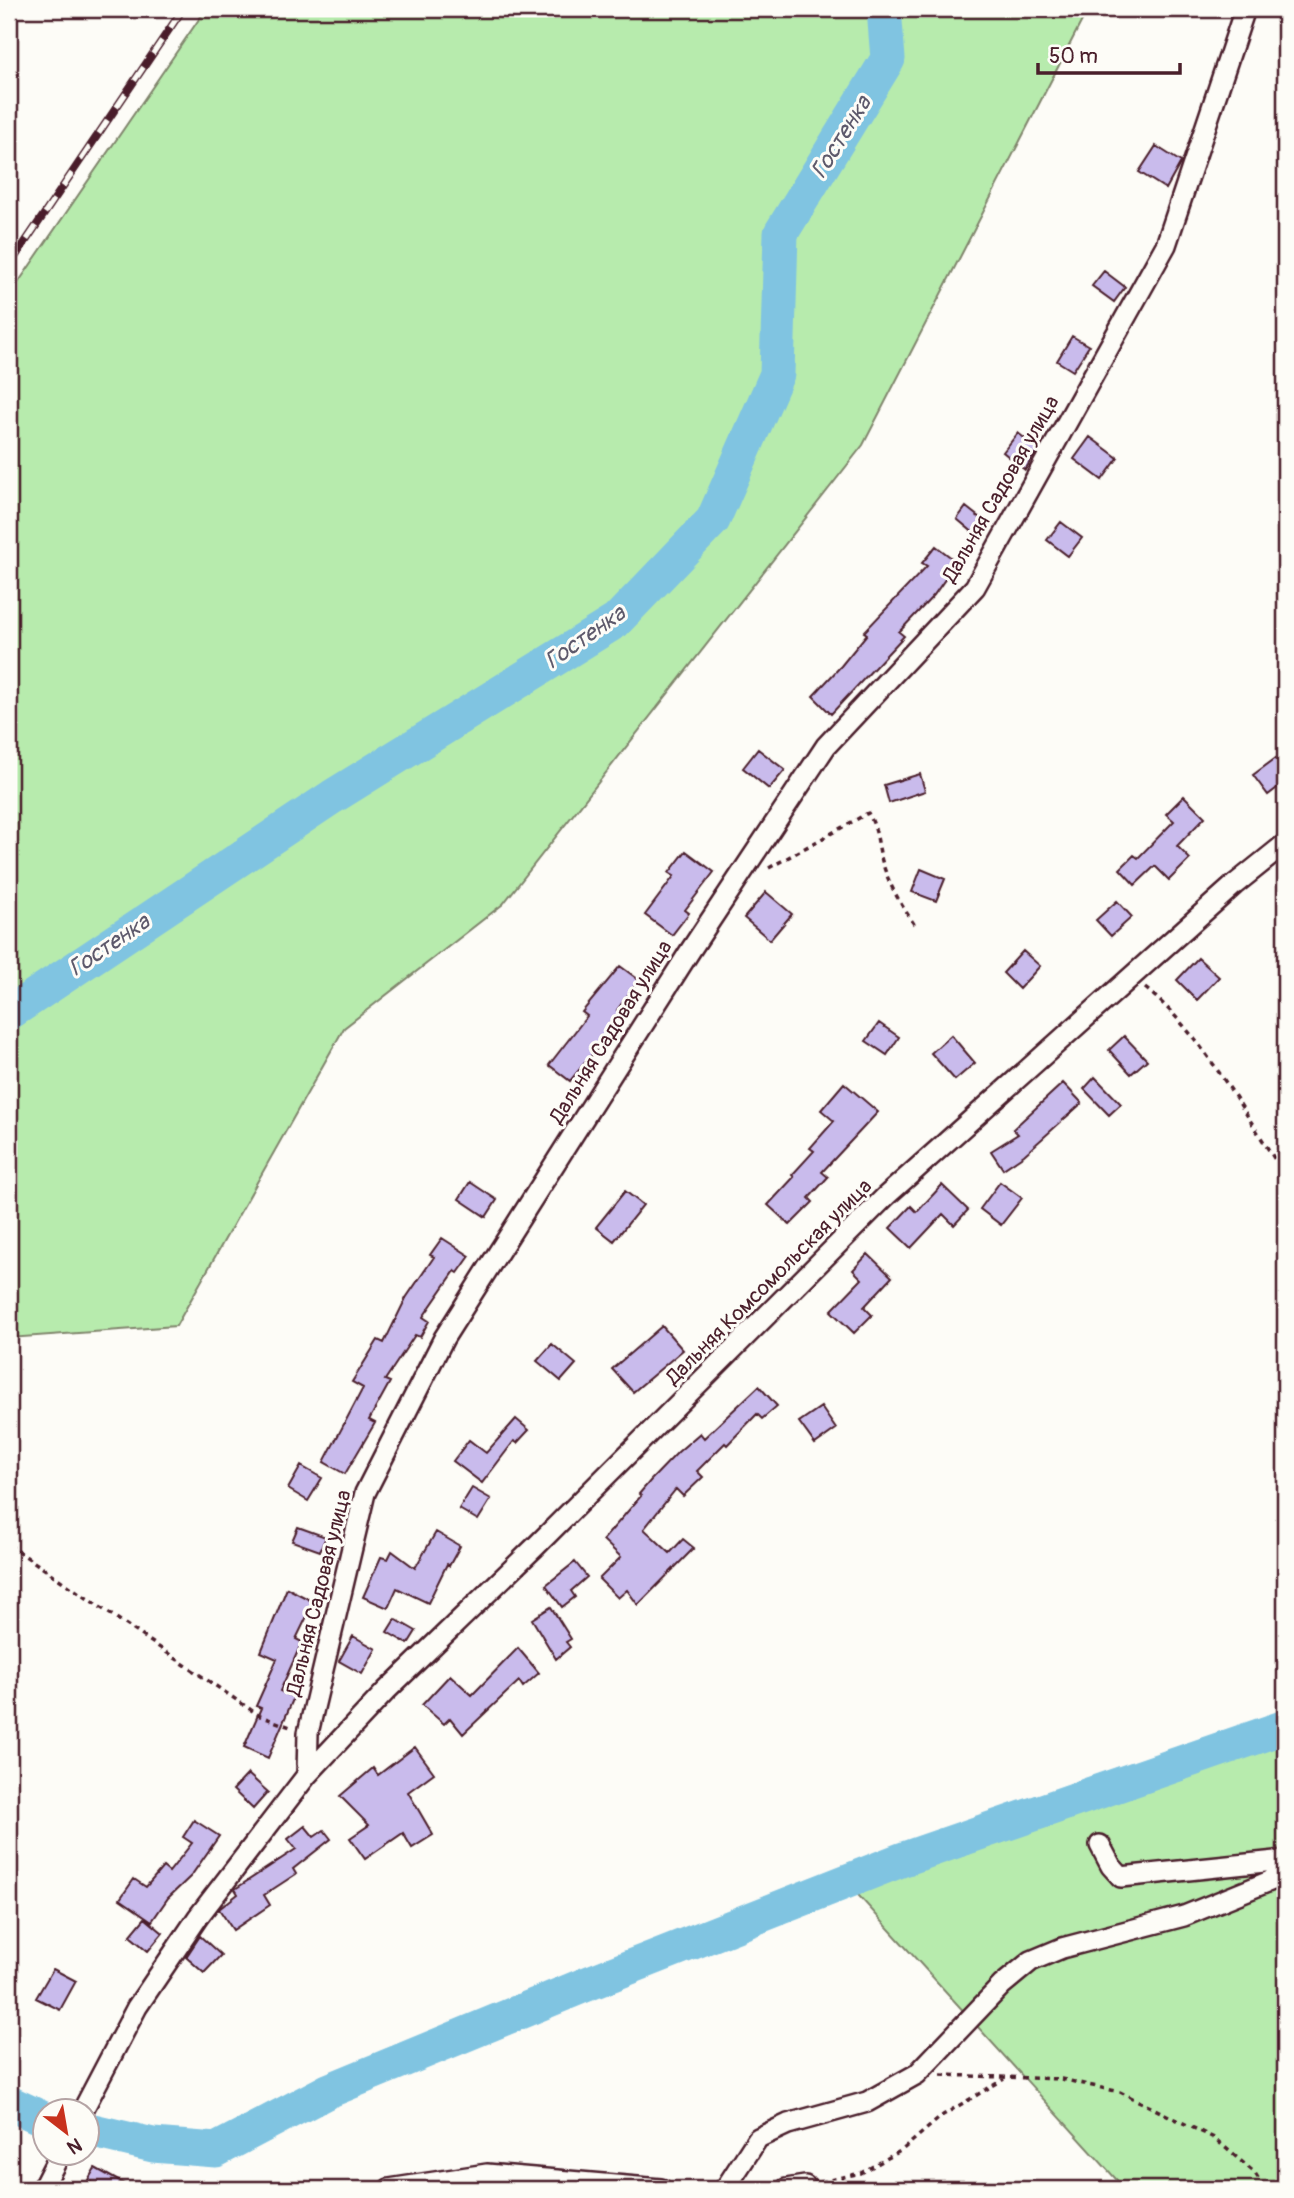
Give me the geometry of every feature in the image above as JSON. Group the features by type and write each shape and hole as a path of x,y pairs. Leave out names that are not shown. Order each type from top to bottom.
{"street":[{"name":"Дальняя Садовая улица","path":"307,1775 308,1734 365,1493 444,1338 690,951 826,746 975,587 1166,245 1245,9"},
{"name":"Дальняя Комсомольская улица","path":"307,1775 386,1691 536,1547 886,1196 1234,885 1285,844"},
{"path":"90,2096 137,2007 198,1917 307,1775"},
{"path":"1100,1845 1111,1866 1121,1877 1285,1860"},
{"path":"725,2189 758,2138 789,2124 867,2102 917,2074 1002,1985 1031,1961 1062,1948 1184,1916 1270,1881 1285,1871"},
{"path":"42,2189 54,2166"},
{"path":"389,2189 487,2174 661,2189"}],"path":[{"path":"765,870 868,813 877,829 882,861 895,897 916,927"},
{"path":"1132,978 1166,1004 1210,1063 1285,1175"},
{"path":"9,1545 260,1716 308,1734"},
{"path":"917,2074 1061,2079 1120,2092 1214,2138 1255,2173 1265,2189"},
{"path":"796,2188 861,2173 902,2150 943,2115 1006,2077"}],"green space":[{"path":"206,9 1088,9 863,445 503,904 344,1028 176,1326 9,1338 9,296"},
{"path":"1285,1732 1285,2189 1125,2189 849,1885"}],"building":[{"path":"1156,146 1181,162 1166,189 1139,172"},
{"path":"1104,271 1125,287 1114,302 1092,286"},
{"path":"1072,336 1089,346 1073,371 1057,361"},
{"path":"1018,433 1038,449 1025,470 1003,452"},
{"path":"1090,437 1118,458 1102,480 1074,459"},
{"path":"966,507 985,522 975,534 957,519"},
{"path":"1061,522 1082,538 1068,556 1047,540"},
{"path":"936,546 957,562 934,595 899,632 904,636 831,714 813,696 867,634 864,632 927,566 922,563"},
{"path":"758,749 785,770 769,789 743,768"},
{"path":"1276,758 1285,770 1285,782 1268,795 1253,775"},
{"path":"920,774 925,791 889,803 884,785"},
{"path":"1184,796 1205,817 1177,846 1190,859 1169,880 1155,866 1135,885 1120,869 1134,855 1138,858 1174,821 1166,814"},
{"path":"686,851 714,872 685,910 689,913 672,935 645,915 674,876 669,873"},
{"path":"921,869 945,879 936,901 912,892"},
{"path":"766,892 792,914 770,940 744,918"},
{"path":"1117,901 1132,917 1111,936 1096,920"},
{"path":"1023,951 1040,966 1019,989 1003,973"},
{"path":"1198,958 1219,977 1197,1000 1177,980"},
{"path":"620,966 639,980 617,1010 624,1016 570,1081 549,1065 587,1016 582,1012"},
{"path":"879,1023 899,1037 887,1055 866,1041"},
{"path":"951,1035 975,1063 955,1080 931,1053"},
{"path":"1124,1036 1147,1060 1131,1074 1109,1050"},
{"path":"1095,1077 1121,1104 1109,1115 1084,1089"},
{"path":"844,1083 878,1112 822,1172 828,1177 809,1198 813,1202 790,1225 768,1205 794,1177 792,1175 814,1151 810,1148 834,1121 821,1110"},
{"path":"1063,1083 1082,1103 1024,1155 1003,1169 991,1151 1018,1134 1013,1129"},
{"path":"470,1182 497,1200 486,1217 459,1199"},
{"path":"1000,1182 1022,1198 1001,1225 980,1209"},
{"path":"942,1185 968,1210 954,1225 943,1214 911,1248 890,1228 911,1206 917,1212"},
{"path":"625,1191 643,1205 614,1241 596,1227"},
{"path":"442,1238 470,1256 458,1273 455,1271 423,1317 429,1321 420,1337 415,1335 385,1380 390,1382 369,1420 375,1423 345,1474 324,1462 363,1388 352,1382 378,1340 384,1343 406,1298 434,1257 430,1255"},
{"path":"868,1254 892,1277 864,1307 872,1315 854,1333 831,1311 862,1279 853,1270"},
{"path":"662,1326 683,1350 633,1392 612,1369"},
{"path":"552,1344 576,1364 561,1381 537,1361"},
{"path":"759,1386 777,1406 762,1419 757,1414 727,1445 725,1443 697,1471 703,1477 683,1496 676,1489 644,1529 670,1553 683,1539 694,1548 638,1605 627,1590 618,1598 599,1579 621,1557 603,1540 641,1496 639,1494 678,1452 700,1433 704,1438"},
{"path":"821,1407 836,1429 815,1444 799,1422"},
{"path":"516,1419 529,1430 517,1443 514,1441 482,1483 453,1461 469,1440 486,1453"},
{"path":"301,1466 322,1478 308,1501 288,1489"},
{"path":"472,1488 491,1499 478,1520 459,1509"},
{"path":"298,1527 326,1537 320,1551 292,1541"},
{"path":"436,1532 460,1546 449,1566 447,1564 428,1603 397,1588 388,1608 363,1597 381,1557 388,1559 392,1551 415,1568"},
{"path":"575,1562 587,1577 571,1591 575,1597 562,1607 546,1585"},
{"path":"287,1588 314,1602 296,1639 302,1642 280,1691 294,1697 268,1758 244,1747 261,1708 256,1706 277,1659 261,1652"},
{"path":"551,1607 571,1639 566,1642 570,1647 556,1659 532,1619"},
{"path":"395,1619 416,1631 408,1644 387,1632"},
{"path":"353,1636 376,1649 362,1674 339,1661"},
{"path":"518,1648 539,1673 523,1687 519,1681 463,1734 450,1718 444,1724 422,1705 450,1675 472,1695"},
{"path":"415,1747 434,1773 408,1792 433,1835 412,1848 403,1833 365,1859 350,1838 369,1825 340,1796 373,1768 378,1775"},
{"path":"248,1774 268,1792 253,1809 233,1790"},
{"path":"194,1820 219,1836 191,1876 168,1898 152,1921 120,1899 134,1879 146,1887 163,1867 169,1872 192,1843 183,1837"},
{"path":"305,1826 314,1837 324,1830 331,1839 293,1869 296,1874 264,1895 270,1905 233,1930 219,1909 238,1894 235,1889 296,1849 288,1839"},
{"path":"145,1918 163,1933 148,1951 130,1936"},
{"path":"200,1936 221,1955 204,1973 186,1957"},
{"path":"53,1969 76,1981 60,2010 36,1998"},
{"path":"95,2168 133,2189 104,2189 88,2180"}],"waterway":[{"name":"Гостенка","path":"9,1013 332,797 616,621 713,520 777,374 781,233 888,59 884,9"},
{"path":"102,2133 153,2145 216,2150 328,2091 587,1984 901,1860 1285,1727"},
{"path":"9,2103 32,2114"}],"railway":[{"path":"9,266 183,9"}]}
